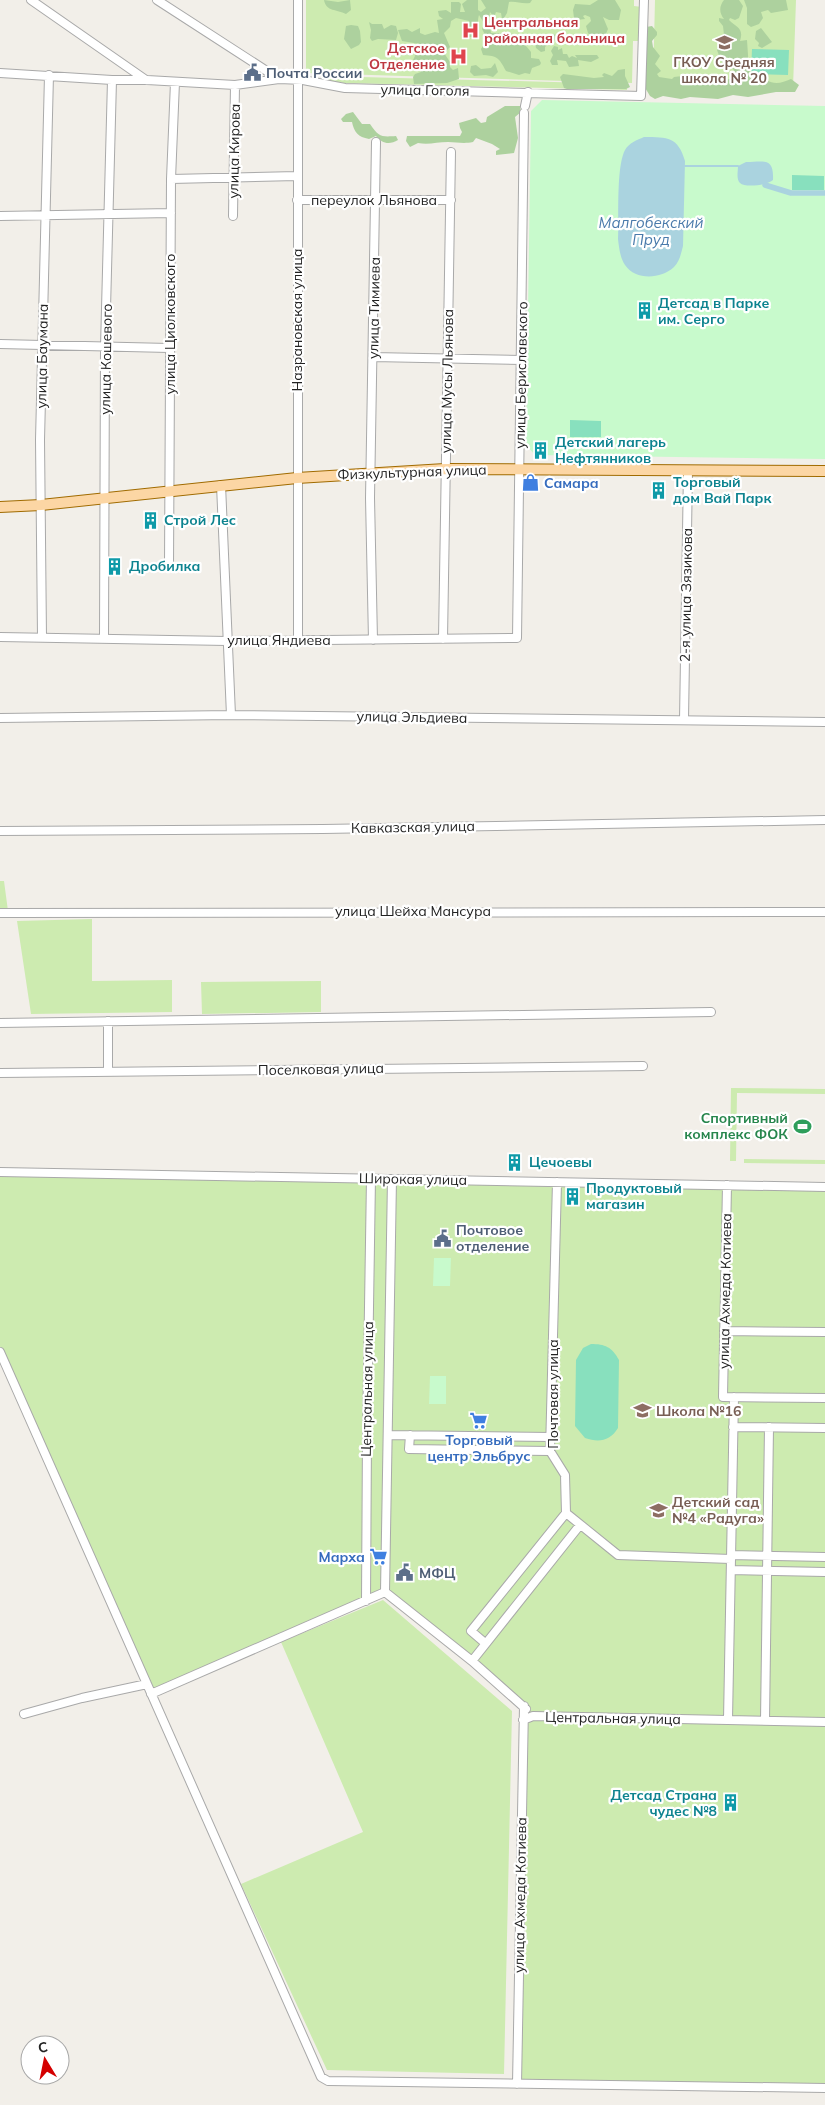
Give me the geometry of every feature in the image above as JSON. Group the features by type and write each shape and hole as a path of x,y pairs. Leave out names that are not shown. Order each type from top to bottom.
{"main road":[{"name":"Физкультурная улица","path":"0,507 41,505 297,478 446,469 825,471"}],"street":[{"path":"31,0 147,80"},
{"path":"158,0 279,79"},
{"name":"Назрановская улица","path":"298,0 298,640"},
{"name":"улица Гоголя","path":"0,73 235,85 279,79 298,80 345,88 641,96 644,0"},
{"name":"улица Баумана","path":"42,637 40,440 44,214 49,75"},
{"name":"улица Кошевого","path":"104,638 105,347 112,80"},
{"name":"улица Циолковского","path":"169,567 171,178 175,82"},
{"name":"улица Кирова","path":"234,216 235,85"},
{"name":"улица Бериславского","path":"517,638 525,109 528,92"},
{"name":"улица Тимиева","path":"373,640 370,498 372,473 376,142"},
{"name":"улица Мусы Льянова","path":"443,639 451,152"},
{"path":"171,178 297,176"},
{"name":"переулок Льянова","path":"297,200 450,200"},
{"path":"0,216 171,212"},
{"path":"0,344 169,348"},
{"path":"373,357 522,360"},
{"name":"2-я улица Зязикова","path":"684,720 688,470"},
{"path":"221,485 231,715"},
{"name":"улица Яндиева","path":"0,637 227,641 517,638"},
{"name":"улица Эльдиева","path":"0,718 231,715 825,722"},
{"name":"Кавказская улица","path":"0,831 333,829 825,820"},
{"name":"улица Шейха Мансура","path":"0,913 825,912"},
{"path":"0,1023 711,1012"},
{"path":"108,1021 108,1072"},
{"name":"Поселковая улица","path":"0,1074 326,1069 476,1070 643,1066"},
{"name":"Широкая улица","path":"0,1172 825,1187"},
{"name":"Центральная улица","path":"366,1600 371,1178"},
{"name":"Центральная улица","path":"392,1179 386,1592 472,1661 535,1716 825,1722"},
{"name":"Почтовая улица","path":"557,1182 550,1451 565,1475 566,1513"},
{"name":"улица Ахмеда Котиева","path":"726,1185 723,1397 734,1397"},
{"path":"724,1331 825,1332"},
{"path":"0,1352 321,2077 328,2081 825,2088"},
{"path":"728,1720 734,1397 825,1398"},
{"path":"733,1427 825,1428"},
{"path":"765,1721 769,1427"},
{"path":"388,1435 551,1437"},
{"path":"410,1435 409,1449 550,1451"},
{"path":"485,1643 471,1631 566,1513 618,1555 825,1557"},
{"path":"472,1661 580,1525"},
{"path":"731,1570 825,1572"},
{"path":"151,1694 386,1592"},
{"path":"24,1714 82,1698 147,1684"},
{"name":"улица Ахмеда Котиева","path":"517,2084 524,1706"},
{"path":"523,1720 535,1716"}],"green space":[{"name":"Центральная районная больница","path":"306,0 634,0 634,6 642,7 641,41 633,41 632,83 306,73"},
{"path":"324,0 338,2 350,0 351,10 346,14 332,10 327,7"},
{"path":"467,0 478,0 478,10 481,12 486,8 481,0 532,0 530,3 509,2 504,18 502,19 501,13 496,12 494,17 490,12 488,23 484,23 479,15 479,36 463,38 463,30 469,21 456,18 451,21 450,27 444,33 450,47 444,53 450,62 450,67 453,70 458,68 459,79 447,83 414,84 413,77 421,72 413,60 415,56 413,50 418,48 420,44 402,41 398,30 407,29 412,32 420,28 420,33 425,35 435,32 439,33 437,20 443,19 439,16 438,11 446,10 451,13 451,2 459,2 461,4 460,12 465,12 462,4"},
{"path":"598,0 615,0 621,10 619,20 609,20 603,17 608,29 605,36 594,39 588,33 586,26 591,21 590,17 585,15 583,16 585,19 577,20 574,18 573,10 575,4 590,5"},
{"name":"ГКОУ Средняя школа № 20","path":"655,0 796,0 793,88 653,84"},
{"path":"724,0 739,0 743,6 739,18 735,20 730,18 729,20 740,31 740,41 747,40 749,70 752,79 765,76 766,80 775,83 791,79 799,85 795,92 776,92 748,97 733,95 718,99 690,97 681,99 663,96 655,99 650,96 644,86 646,77 646,27 652,26 657,32 652,41 653,47 660,56 655,64 661,71 657,74 659,77 672,79 674,77 697,76 710,80 714,78 717,82 734,78 735,72 724,65 717,50 718,46 733,43 724,35 723,26 719,21 719,18 724,19 720,10"},
{"path":"744,0 786,0 788,10 771,13 768,10 761,12 763,18 759,24 751,27 747,24 747,8"},
{"path":"369,22 372,24 382,24 384,29 391,25 396,26 398,33 396,40 378,39 372,41 370,38"},
{"path":"484,25 490,26 491,33 515,34 519,39 502,38 502,42 520,42 531,52 531,58 539,59 540,65 532,68 530,74 519,75 506,71 500,60 495,57 483,55 481,49 483,46 490,44 482,29"},
{"path":"346,26 358,26 361,42 351,49 344,39"},
{"path":"761,28 772,42 762,48 758,46 759,43 755,39 756,31"},
{"path":"541,34 554,34 556,36 553,45 548,44 545,47 545,51 541,52 536,48 535,42 539,40"},
{"path":"554,46 558,47 558,50 562,48 563,54 567,54 569,58 572,56 577,58 575,55 597,55 599,58 591,62 578,60 579,66 569,67 566,61 557,60 558,65 552,65 550,61 553,55 551,51"},
{"path":"752,49 789,50 788,75 751,74"},
{"path":"495,63 498,72 493,77 486,75 474,76 470,72 471,66 476,65 481,69 491,68"},
{"path":"625,69 625,76 630,87 626,89 567,89 564,88 560,77 563,74 594,78 604,77 602,75 604,73 612,76 618,70"},
{"path":"324,76 627,84 627,90 344,83 324,80"},
{"path":"542,100 825,106 825,459 535,455 526,445 531,111"},
{"path":"505,106 520,106 521,112 515,117 518,138 514,153 496,155 496,151 500,149 476,138 473,142 469,143 418,143 410,147 406,141 407,136 460,136 462,132 459,123 476,118 481,123 486,122 487,117"},
{"path":"353,112 362,124 370,124 381,135 396,136 398,140 386,143 376,136 369,139 362,137 355,131 352,122 343,122 341,119 346,114"},
{"path":"792,175 824,176 824,190 792,190"},
{"path":"570,420 601,421 601,437 570,437"},
{"path":"0,881 4,881 8,911 0,911"},
{"path":"92,919 92,981 172,980 172,1012 31,1014 17,921"},
{"path":"321,981 321,1012 202,1014 201,982"},
{"path":"731,1088 825,1089 825,1094 737,1093 736,1161 730,1161"},
{"path":"744,1159 825,1160 825,1164 744,1163"},
{"path":"0,1172 825,1187 825,2088 517,2084 524,1706 386,1592 151,1694 0,1352"},
{"path":"434,1258 451,1258 450,1286 433,1286"},
{"path":"591,1344 608,1347 619,1360 618,1428 611,1436 604,1440 585,1438 575,1426 576,1360 583,1348"},
{"path":"430,1376 446,1376 446,1404 429,1404"},
{"path":"383,1600 512,1711 504,2074 327,2070 241,1884 363,1832 281,1642"}],"water":[{"name":"Малгобекский Пруд","path":"644,137 660,137 671,140 679,147 685,161 683,246 676,265 669,271 656,276 642,276 630,270 623,262 618,239 619,180 622,158 629,145"},
{"path":"746,162 767,162 770,164 773,180 756,185 743,185 740,183 738,166"}],"waterway":[{"path":"685,166 738,166"},
{"path":"765,185 791,193 825,193"}],"place":[{"name":"Центральная районная больница","path":"470,30"},
{"name":"ГКОУ Средняя школа № 20","path":"724,42"},
{"name":"Детское Отделение","path":"459,56"},
{"name":"Почта России","path":"252,73"},
{"name":"Детсад в Парке им. Серго","path":"644,311"},
{"name":"Детский лагерь Нефтянников","path":"541,450"},
{"name":"Самара","path":"530,483"},
{"name":"Торговый дом Вай Парк","path":"659,490"},
{"name":"Строй Лес","path":"150,520"},
{"name":"Дробилка","path":"115,566"},
{"name":"Спортивный комплекс ФОК","path":"802,1126"},
{"name":"Цечоевы","path":"515,1162"},
{"name":"Продуктовый магазин","path":"572,1196"},
{"name":"Почтовое отделение","path":"442,1238"},
{"name":"Школа №16","path":"642,1411"},
{"name":"Торговый центр Эльбрус","path":"479,1420"},
{"name":"Детский сад №4 «Радуга»","path":"658,1510"},
{"name":"Марха","path":"379,1557"},
{"name":"МФЦ","path":"405,1573"},
{"name":"Детсад Страна чудес №8","path":"731,1803"}]}
